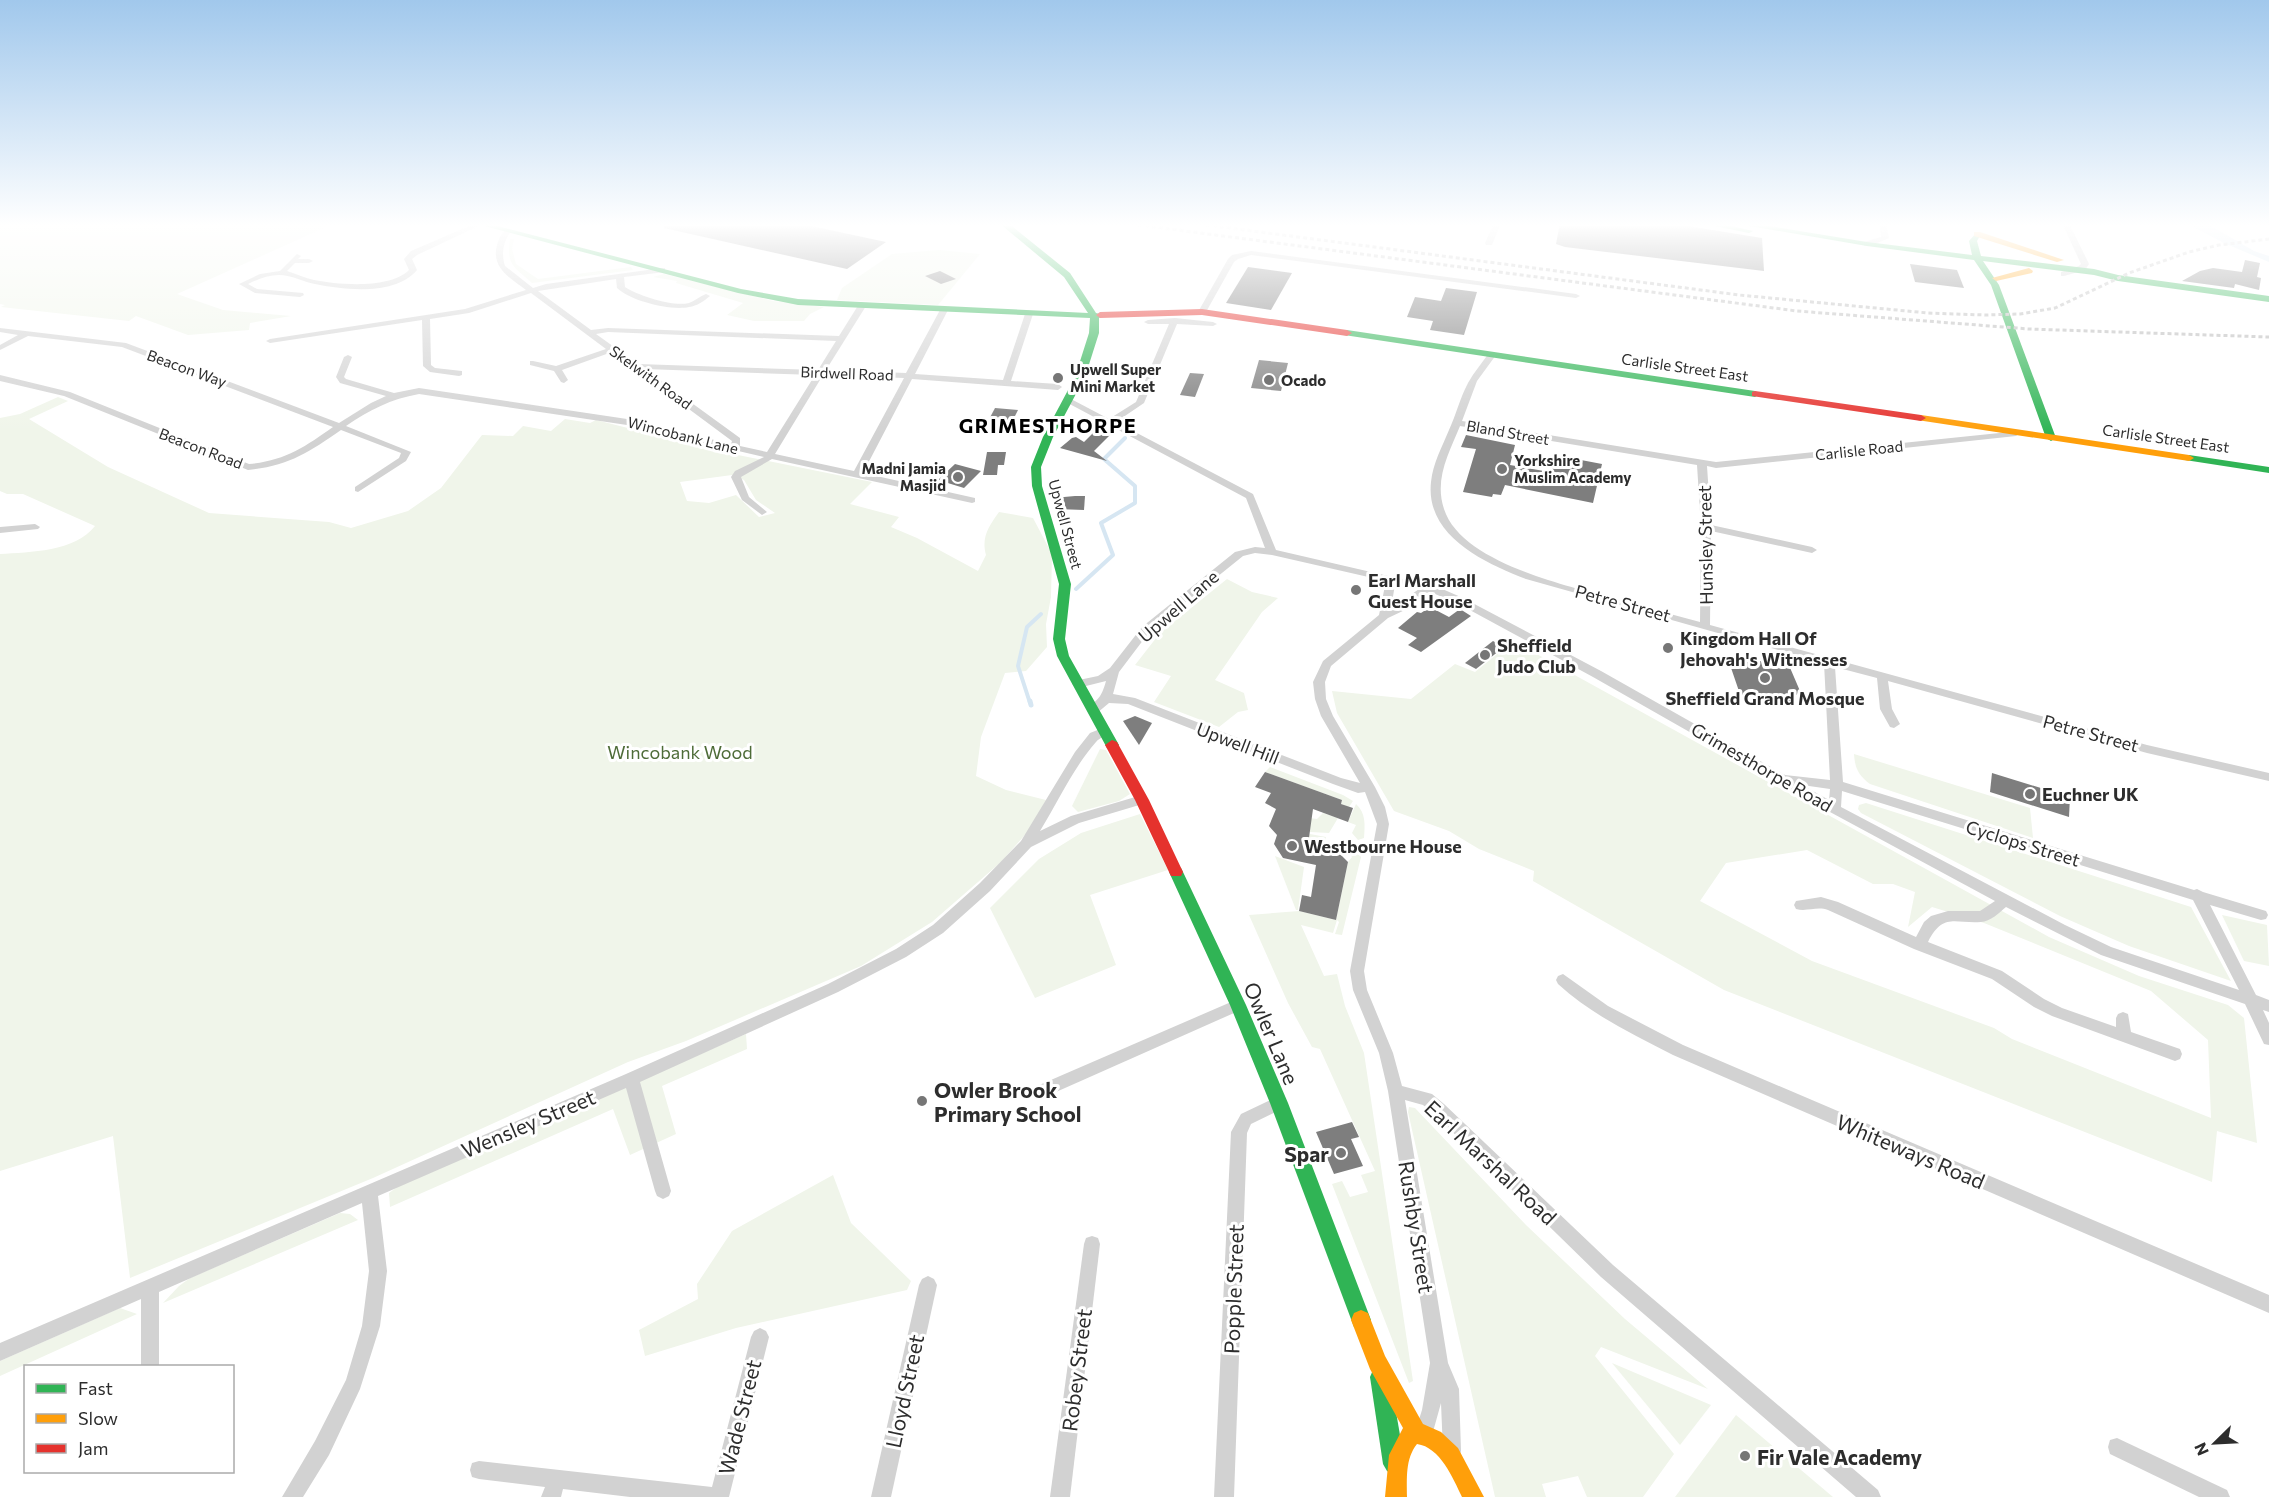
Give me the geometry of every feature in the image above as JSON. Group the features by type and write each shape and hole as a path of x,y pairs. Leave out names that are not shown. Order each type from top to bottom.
{"main road":[{"name":"Carlisle Street East","path":"753,293 774,298 862,306 1029,314 1095,316 1202,312 2269,470"},
{"path":"1080,293 1095,316"},
{"path":"1997,293 2051,438"},
{"path":"2225,293 2269,299"},
{"name":"Upwell Street","path":"1095,316 1094,333 1080,377 1039,454 1036,478 1065,584 1059,639 1061,650 1105,731"},
{"name":"Owler Lane","path":"1105,731 1142,800 1238,1005 1279,1103 1377,1362 1419,1431"},
{"name":"Owler Lane","path":"1377,1362 1395,1469"},
{"path":"1396,1497 1395,1469 1402,1444 1408,1434 1419,1431 1452,1455 1473,1497"}],"street":[{"path":"274,293 295,295 275,301"},
{"path":"270,341 466,311 521,293"},
{"name":"Skelwith Road","path":"534,293 737,440 735,448"},
{"path":"630,293 685,305 706,296"},
{"path":"1202,312 1213,293"},
{"path":"1552,293 1576,296"},
{"path":"762,512 745,498 736,477 738,473 770,456 862,306"},
{"path":"858,473 944,310"},
{"path":"1006,383 1029,314"},
{"path":"426,317 427,366 433,370 459,373"},
{"path":"1109,423 1140,402 1175,321"},
{"path":"1148,322 1175,321 1213,324"},
{"name":"Beacon Way","path":"0,330 123,345 406,452 403,459 396,465 358,489"},
{"path":"590,332 608,330 843,339"},
{"path":"0,348 27,333"},
{"path":"533,363 557,369 613,349"},
{"name":"Petre Street","path":"1492,355 1471,385 1438,466 1435,485 1436,500 1447,525 1460,539 1489,559 1537,580 2147,749 2269,777"},
{"path":"348,357 340,377 343,381 391,395"},
{"name":"Birdwell Road","path":"636,366 910,376 1058,387"},
{"path":"557,369 564,380"},
{"name":"Beacon Road","path":"0,378 67,394 248,467 277,463 391,395"},
{"name":"Wincobank Lane","path":"391,395 419,391 573,412 627,422 972,500"},
{"path":"1068,401 1250,496 1272,552"},
{"name":"Bland Street","path":"1457,423 1702,464"},
{"name":"Carlisle Road","path":"1702,464 1729,464 2016,433"},
{"name":"Hunsley Street","path":"1702,464 1706,527 1705,626"},
{"path":"0,530 35,526"},
{"path":"1706,527 1812,550"},
{"name":"Grimesthorpe Road","path":"1250,550 1272,552 1428,588 1459,600 1784,779 1834,809 2106,951 2269,1006"},
{"name":"Upwell Lane","path":"1106,699 1114,671 1136,641 1156,620 1239,554 1250,550"},
{"path":"1384,616 1390,580"},
{"path":"1396,1091 1386,1053 1360,990 1357,971 1383,825 1381,814 1369,787 1324,710 1318,687 1321,674 1328,664 1384,616 1403,607 1428,588"},
{"path":"1829,660 1837,785 1834,809"},
{"path":"1078,684 1101,679 1114,671"},
{"path":"1882,675 1886,709 1894,724"},
{"name":"Upwell Hill","path":"1106,699 1117,698 1131,701 1337,781 1358,788 1369,787"},
{"path":"1093,710 1103,704 1106,699"},
{"name":"Wensley Street","path":"0,1352 631,1079 833,988 902,953 938,929 985,887 1026,844 1075,761 1094,736 1105,731"},
{"name":"Cyclops Street","path":"1784,779 1837,785 2085,863 2197,894 2261,915"},
{"name":"Wensley Street","path":"1026,844 1075,819 1142,800"},
{"path":"1048,808 1058,816 1075,819"},
{"path":"2197,894 2269,1039"},
{"path":"1919,945 1931,923 1941,917 1966,915 1983,917 2006,900"},
{"path":"1801,905 1821,902 1833,906 1919,945 1997,975 2038,1003 2057,1012 2175,1054"},
{"name":"Whiteways Road","path":"1563,980 1583,998 1635,1029 1678,1050 2269,1305"},
{"path":"1042,1091 1238,1005"},
{"path":"2123,1018 2124,1036"},
{"path":"631,1079 663,1191"},
{"name":"Rushby Street","path":"1396,1091 1439,1362 1450,1389 1452,1455"},
{"name":"Earl Marshal Road","path":"1396,1091 1426,1099 1439,1109 1607,1271 1871,1497"},
{"name":"Popple Street","path":"1224,1497 1239,1132 1246,1119 1279,1103"},
{"path":"292,1497 322,1448 354,1383 371,1326 378,1271 369,1192"},
{"name":"Robey Street","path":"1060,1497 1092,1244"},
{"name":"Lloyd Street","path":"881,1497 928,1285"},
{"path":"150,1287 150,1365"},
{"name":"Wade Street","path":"719,1497 760,1337"},
{"name":"Rushby Street","path":"1419,1431 1431,1410 1439,1362"},
{"path":"2117,1447 2220,1497"},
{"path":"479,1470 554,1489 713,1497"}],"green space":[{"path":"0,293 180,293 177,294 223,310 291,316 250,323 249,330 188,335 136,316 129,321 1,307 5,305 0,304"},
{"path":"709,293 740,293 773,301 824,307 810,314 804,321 754,321 727,315 743,303"},
{"path":"840,293 948,293 938,305 837,300"},
{"name":"Wincobank Wood","path":"58,397 68,401 29,419 108,467 209,513 329,522 351,528 408,511 441,488 482,435 513,436 523,426 551,431 565,419 590,423 596,420 723,452 872,482 850,504 899,517 891,527 917,538 978,571 986,555 987,532 999,512 1033,518 1052,554 1051,597 1046,624 1047,647 1026,671 1005,673 981,737 976,776 1006,790 1046,800 1032,827 1001,862 932,922 861,966 686,1041 628,1062 373,1178 130,1278 113,1136 0,1171 0,554 64,546 86,535 95,526 23,494 7,494 0,491 0,418 20,414","holes":["732,475 744,480 756,500 775,513 759,517 736,495 709,503 687,501 680,482"]},
{"path":"1227,579 1252,592 1278,598 1262,612 1215,680 1244,693 1248,710 1238,712 1219,727 1154,702 1171,676 1135,665 1160,633"},
{"path":"1513,641 2049,937 2139,976 2228,1005 2244,1018 2257,1143 2217,1131 2212,1182 1724,990 1533,881 1534,871 1479,849 1449,831 1394,811 1337,713 1332,691 1411,699 1455,664 1475,672","holes":["1807,850 1873,884 1893,884 1915,892 1908,927 1932,907 1984,923 2151,991 2208,1040 2211,1118 2012,1039 1994,1028 1812,961 1700,901 1726,863"]},
{"path":"1100,749 1106,750 1130,794 1119,801 1078,812 1072,806"},
{"path":"1854,754 2030,808 2033,838 1870,784 1858,771"},
{"path":"1270,767 1353,801 1349,807 1341,804 1342,800 1265,772"},
{"path":"1866,803 2191,907 2231,981 2129,946 2060,916 1861,813 1858,809 1859,805"},
{"path":"1356,804 1362,811 1365,824 1364,838 1358,840 1352,833 1356,825 1348,822"},
{"path":"1323,813 1338,818 1329,833 1310,832 1307,827 1309,818 1317,819"},
{"path":"1140,814 1168,870 1090,895 1116,965 1035,998 990,908 1039,859 1081,833"},
{"path":"1310,834 1326,837 1323,846 1356,851 1361,857 1342,935 1335,934 1339,922 1337,920 1333,933 1301,925 1324,976 1337,974 1345,1006 1364,1053 1413,1381 1409,1383 1332,1184 1342,1181 1350,1197 1368,1192 1361,1175 1375,1171 1320,1049 1312,1047 1288,1003 1249,915 1299,911 1336,920 1348,862 1352,857 1348,852 1339,854 1315,847 1314,842 1307,837"},
{"path":"1275,856 1304,867 1298,910 1296,910"},
{"path":"2222,915 2267,925 2269,966 2244,961"},
{"path":"746,1034 747,1049 662,1086 676,1134 630,1155 613,1109 390,1207 389,1193 400,1185"},
{"path":"1409,1107 1415,1108 1526,1225 1625,1319 1708,1389 1601,1347 1595,1356 1674,1454 1643,1497 1587,1497 1578,1476 1542,1484 1546,1497 1495,1497 1408,1112"},
{"path":"833,1175 851,1223 911,1281 907,1290 736,1328 645,1356 639,1330 698,1299 697,1284 732,1231"},
{"path":"340,1213 350,1214 358,1220 163,1303 190,1278"},
{"path":"120,1308 137,1314 0,1376 0,1361"},
{"path":"1612,1363 1711,1405 1680,1445"},
{"name":"Fir Vale Academy","path":"1736,1415 1833,1497 1675,1497"}],"building":[{"path":"1232,293 1281,293 1271,310 1226,303"},
{"path":"1444,293 1477,293 1464,335 1430,330 1433,321 1407,317 1415,297 1441,301"},
{"name":"Ocado","path":"1259,360 1288,363 1281,391 1251,388"},
{"path":"1190,373 1204,374 1195,397 1180,395"},
{"path":"995,408 1018,410 1009,428 986,425"},
{"path":"1097,429 1111,434 1094,451 1107,461 1060,448 1076,437 1084,442"},
{"name":"Yorkshire Muslim Academy","path":"1466,435 1515,445 1510,465 1544,471 1545,466 1555,468 1560,456 1602,464 1593,503 1505,485 1501,495 1493,494 1492,497 1463,492 1476,449 1461,447"},
{"path":"987,452 1006,452 1004,465 998,465 997,475 983,475"},
{"name":"Madni Jamia Masjid","path":"955,464 981,471 964,488 938,480"},
{"path":"1085,496 1084,510 1057,509 1053,498"},
{"path":"1430,607 1449,617 1460,609 1471,616 1421,652 1408,645 1417,638 1398,628 1417,612 1421,613"},
{"name":"Sheffield Judo Club","path":"1493,641 1504,647 1476,669 1465,663"},
{"name":"Sheffield Grand Mosque","path":"1728,659 1788,663 1800,691 1785,707 1766,706 1765,702 1742,700"},
{"path":"1135,716 1152,723 1139,745 1123,721"},
{"name":"Westbourne House","path":"1265,772 1342,800 1341,804 1353,808 1348,822 1313,809 1308,845 1338,852 1348,862 1336,920 1299,911 1302,895 1311,897 1316,865 1283,858 1274,844 1277,835 1269,826 1276,809 1265,803 1271,793 1255,787"},
{"name":"Euchner UK","path":"1992,773 2070,797 2069,817 1990,792"},
{"name":"Spar","path":"1352,1122 1359,1137 1351,1139 1363,1166 1334,1174 1316,1132"}],"waterway":[{"path":"1076,589 1113,555 1101,523 1135,503 1135,486 1104,459 1125,438"},
{"path":"1030,703 1018,666 1027,627 1041,614"},
{"path":"1030,701 1031,705"}],"railway":[{"path":"1658,293 1797,311 2029,329 2269,337"},
{"path":"1723,293 1928,313 1985,315 2020,314 2055,308 2087,293"}],"traffic: fast":[{"path":"751,293 798,302 1080,316 1100,315"},
{"path":"1079,293 1095,317 1094,333 1080,377 1048,437 1036,467 1037,486 1065,584 1059,639 1063,656 1112,745"},
{"path":"1998,293 2051,438"},
{"path":"2225,293 2269,299"},
{"path":"1347,333 1755,394"},
{"path":"2189,458 2269,470"},
{"path":"1176,872 1238,1005 1279,1103 1361,1320"},
{"path":"1380,1377 1394,1464"}],"traffic: slow":[{"path":"1921,418 2189,458"},
{"path":"1361,1320 1377,1362 1415,1430"},
{"path":"1396,1497 1400,1455 1402,1447 1412,1433 1424,1434 1443,1446 1457,1466 1473,1497"}],"traffic: jam":[{"path":"1100,315 1202,312 1347,333"},
{"path":"1755,394 1921,418"},
{"path":"1112,745 1142,800 1176,872"}],"place":[{"name":"Upwell Super Mini Market","path":"1058,378"},
{"name":"Ocado","path":"1269,380"},
{"name":"Yorkshire Muslim Academy","path":"1502,469"},
{"name":"Madni Jamia Masjid","path":"958,477"},
{"name":"Earl Marshall Guest House","path":"1356,590"},
{"name":"Kingdom Hall Of Jehovah's Witnesses","path":"1668,648"},
{"name":"Sheffield Judo Club","path":"1485,655"},
{"name":"Sheffield Grand Mosque","path":"1765,678"},
{"name":"Euchner UK","path":"2030,794"},
{"name":"Westbourne House","path":"1292,846"},
{"name":"Owler Brook Primary School","path":"922,1101"},
{"name":"Spar","path":"1341,1153"},
{"name":"Fir Vale Academy","path":"1745,1456"}],"district":[{"name":"GRIMESTHORPE","path":"1048,425"}]}
